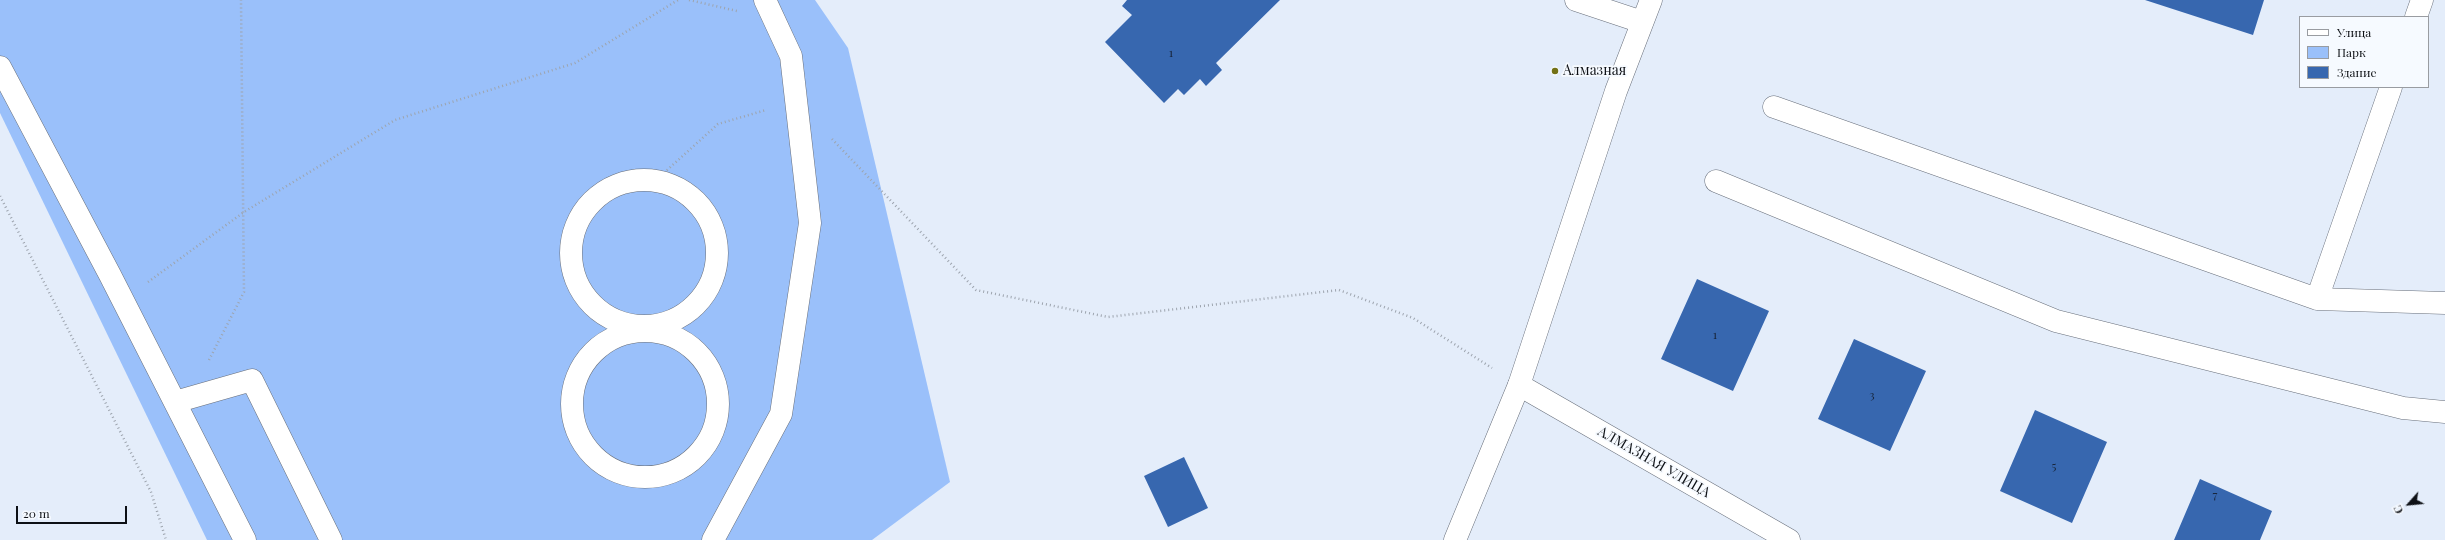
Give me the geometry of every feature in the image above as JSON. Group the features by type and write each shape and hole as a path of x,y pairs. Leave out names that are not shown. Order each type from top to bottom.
{"street":[{"path":"713,540 781,414 810,223 791,56 765,0"},
{"path":"1576,0 1642,22"},
{"path":"1455,540 1519,385 1616,91 1650,0"},
{"path":"2416,16 2422,0"},
{"path":"0,67 123,300 245,540"},
{"path":"2317,299 2391,88"},
{"path":"1774,107 2317,299 2445,303"},
{"path":"655,182 646,179 617,184 593,200 576,225 570,254 576,283 593,307 618,323 647,328 674,336 697,351 713,373 719,400 716,427 702,453 678,471 649,478 619,474 594,458 578,434 571,405 577,376 593,351 618,335 647,328 676,320 700,302 715,276 718,249 711,222 696,200 673,185 655,182"},
{"path":"1716,181 2056,321 2403,408 2445,412"},
{"path":"175,402 252,380 331,540"},
{"name":"АЛМАЗНАЯ УЛИЦА","path":"1519,385 1788,540"}],"path":[{"path":"208,362 244,292 241,0"},
{"path":"123,300 244,212 395,120 575,63 678,0"},
{"path":"689,0 774,20"},
{"path":"655,182 718,124 796,101"},
{"path":"829,136 976,290 1108,317 1339,290 1413,318 1519,385"},
{"path":"0,196 151,492 166,540"}],"green space":[{"path":"0,0 815,0 848,48 950,482 872,540 207,540 0,113"}],"building":[{"path":"1127,0 1280,0 1216,63 1222,70 1206,86 1200,79 1184,95 1178,89 1164,103 1105,42 1132,15 1122,6"},
{"path":"2145,0 2264,0 2253,35"},
{"path":"1697,279 1769,311 1733,391 1661,359"},
{"path":"1854,339 1926,371 1890,451 1818,419"},
{"path":"2035,410 2107,442 2072,523 2000,491"},
{"path":"1184,457 1208,508 1168,527 1144,476"},
{"path":"2200,479 2272,511 2260,540 2174,540"}],"place":[{"name":"Алмазная","path":"1555,71"}]}
